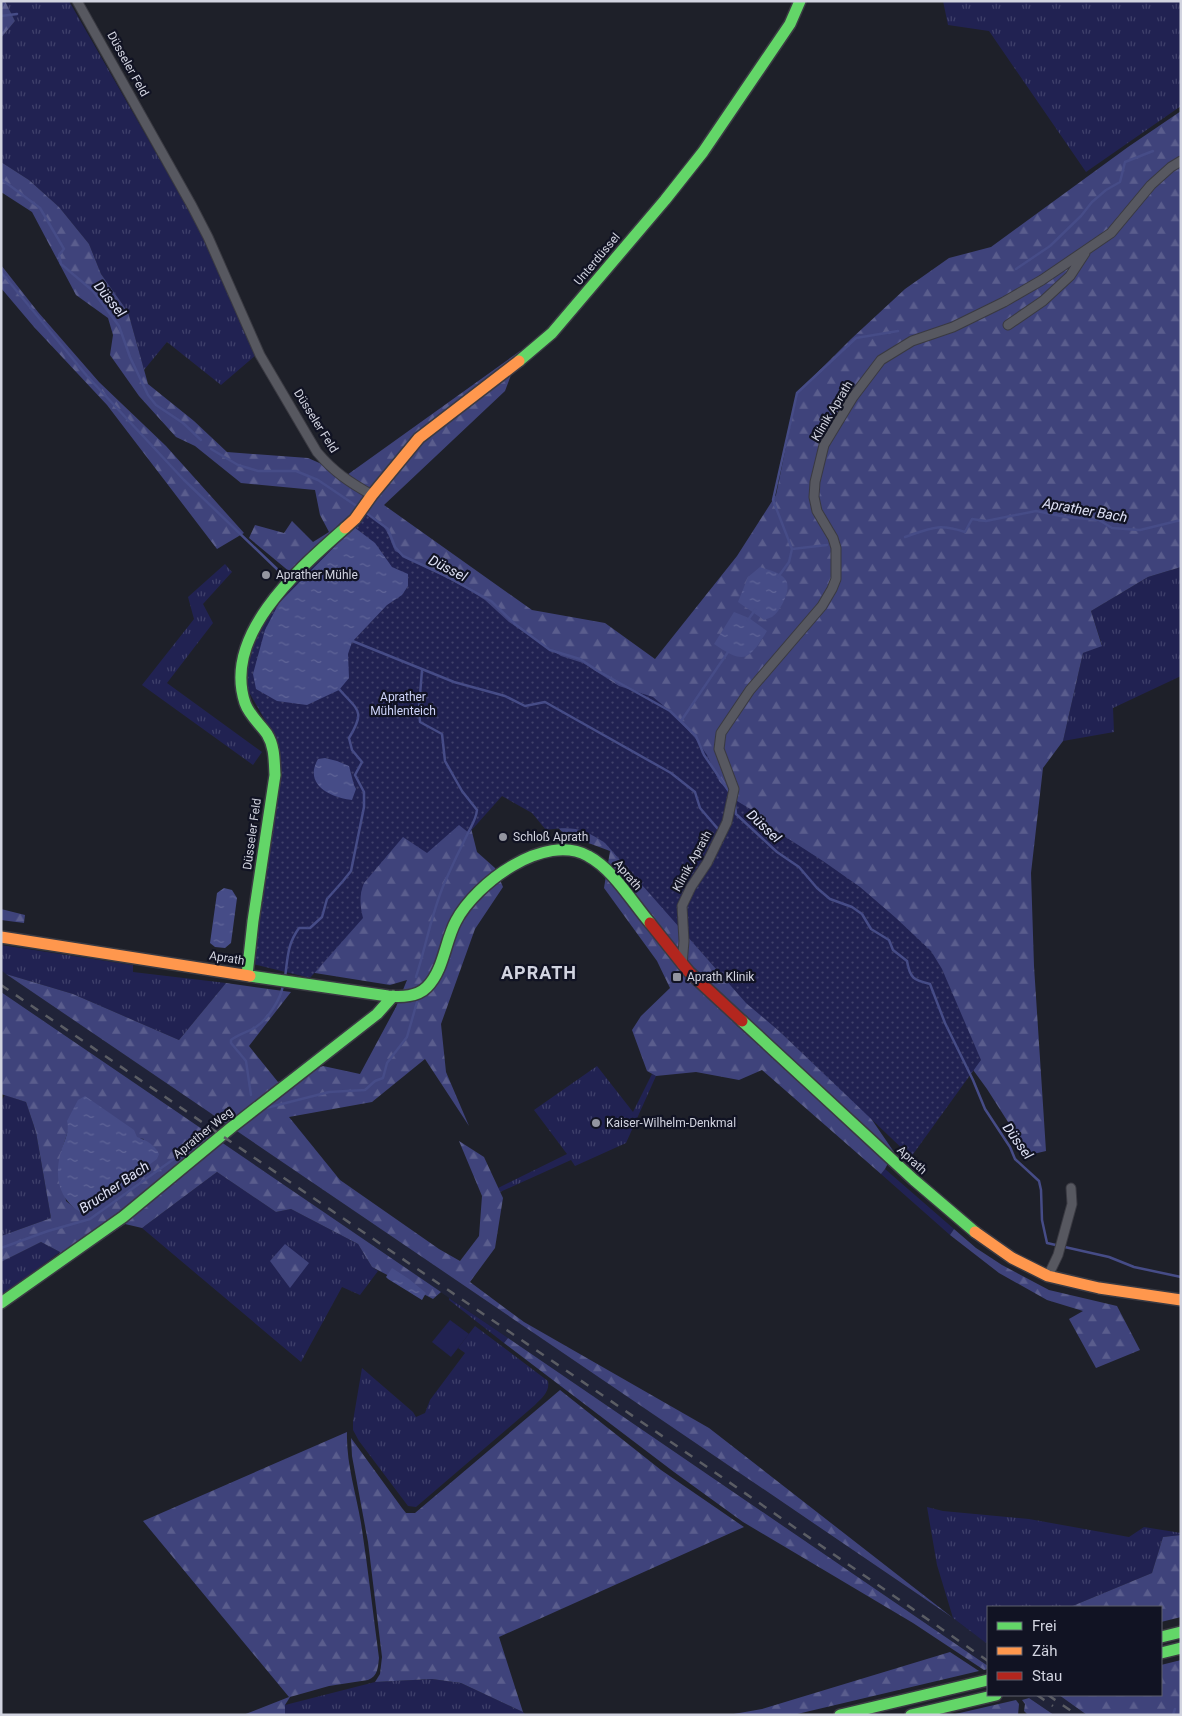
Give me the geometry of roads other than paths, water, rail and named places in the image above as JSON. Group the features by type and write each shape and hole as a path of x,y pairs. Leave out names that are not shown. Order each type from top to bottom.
{"main road":[{"name":"Unterdüssel","path":"370,498 419,438 530,354 552,333 665,200 703,152 790,24 800,1"},
{"name":"Düsseler Feld","path":"247,975 275,774 274,752 268,736 246,706 241,689 240,671 255,629 277,595 298,570 355,519 370,498"},
{"name":"Aprath","path":"1,937 272,979 393,996 411,995 421,992 427,987 437,972 448,935 456,920 466,905 482,889 503,873 527,859 548,851 566,849 580,852 591,857 605,868 682,965 761,1040 947,1210 973,1231 1012,1258 1048,1276 1099,1288 1181,1300"},
{"name":"Aprather Weg","path":"1,1304 122,1217 232,1127 377,1014 393,996"},
{"path":"1162,1637 1181,1632"},
{"path":"1162,1653 1181,1648"},
{"path":"840,1715 987,1680"},
{"path":"911,1715 990,1696"}],"street":[{"name":"Düsseler Feld","path":"76,1 192,206 208,237 260,355 317,452 328,466 370,498"},
{"name":"Klinik Aprath","path":"682,965 684,941 682,906 691,887 707,863 727,822 734,789 719,749 723,728 750,690 822,606 836,579 836,548 833,538 817,511 814,498 815,482 824,446 853,397 881,360 912,342 953,327 1004,302 1042,280 1111,234 1151,185 1171,167 1181,161"},
{"path":"1008,325 1043,302 1076,270 1087,250"},
{"path":"1048,1276 1064,1238 1072,1204 1071,1188"}],"water":[{"name":"Aprather Mühlenteich","path":"354,527 375,543 392,567 408,574 408,586 402,595 387,605 352,642 348,654 349,678 339,690 307,705 277,701 256,689 253,674 265,630 279,603"},
{"path":"760,567 777,573 787,583 787,594 779,610 772,617 764,620 738,602 748,577"},
{"path":"734,612 749,618 767,631 755,649 745,657 732,655 714,644"},
{"path":"325,758 349,766 356,789 352,800 328,793 317,783 314,776 314,768 318,759"},
{"path":"224,888 232,890 237,898 231,943 225,948 215,947 210,943 217,893"},
{"path":"85,1096 134,1130 137,1137 150,1143 159,1154 157,1159 87,1211 81,1213 67,1201 63,1194 58,1178 58,1170 61,1151 67,1133 67,1121 78,1100"},
{"path":"392,1268 426,1293 422,1300 386,1277"}],"waterway":[{"path":"1,16 17,14"},
{"path":"1016,269 1050,246 1081,216 1092,202 1106,190 1120,182 1125,162 1153,151"},
{"name":"Düssel","path":"1,179 40,208 64,249 59,255 61,264 93,291 119,326 130,357 148,395 156,405 183,423 201,440"},
{"path":"1,272 87,376 184,480 278,570"},
{"path":"792,549 773,500 797,393 856,338 898,331"},
{"name":"Düssel","path":"211,449 238,465 258,471 296,471 318,480 358,507"},
{"name":"Aprather Bach","path":"905,537 941,527 965,532 972,519 986,521 1036,511 1066,517 1099,520 1112,528 1140,530 1181,520"},
{"name":"Düssel","path":"365,512 388,529 395,547 403,556 446,576 491,601 516,625 550,650 580,659 670,711 696,736 704,755 730,793"},
{"name":"Aprather Bach","path":"792,549 827,545"},
{"name":"Aprather Bach","path":"778,577 789,562 792,549"},
{"name":"Aprather Bach","path":"748,620 755,610"},
{"path":"350,640 454,682 505,696 525,706 545,702 671,773 695,792 700,808 718,829"},
{"name":"Aprather Bach","path":"681,721 728,652"},
{"path":"416,977 439,896 477,810 462,791 445,761 442,734 420,722 419,708 422,670"},
{"name":"Brucher Bach","path":"285,977 289,951 295,934 299,928 310,928 322,917 327,899 351,871 364,807 364,792 355,775 362,762 352,750 349,738 357,722 358,711 339,689"},
{"name":"Düssel","path":"735,805 736,814 777,852 799,867 817,888 830,899 852,907 862,914 871,929 889,940 893,950 907,961 911,975 914,978 930,984 945,1023 985,1109 1010,1147 1015,1159 1039,1181 1042,1220 1047,1243 1109,1257 1134,1267 1181,1277"},
{"name":"Brucher Bach","path":"251,1095 246,1061 231,1043 231,1040 256,1027 265,1019 277,1002 283,985"},
{"path":"266,1108 329,1092 365,1090 375,1081 383,1078 387,1063 407,1037 417,1002"},
{"name":"Brucher Bach","path":"1,1248 48,1231 90,1219 178,1156"},
{"path":"1173,1715 1175,1709"}],"railway":[{"path":"1,985 668,1440 987,1660"},
{"path":"1038,1696 1053,1706"},
{"path":"1049,1696 1077,1715"}],"place":[{"name":"Aprather Mühle","path":"266,575"},
{"name":"Schloß Aprath","path":"503,837"},
{"name":"Aprath Klinik","path":"677,977"},
{"name":"Kaiser-Wilhelm-Denkmal","path":"596,1123"}],"district":[{"name":"APRATH","path":"539,972"}]}
